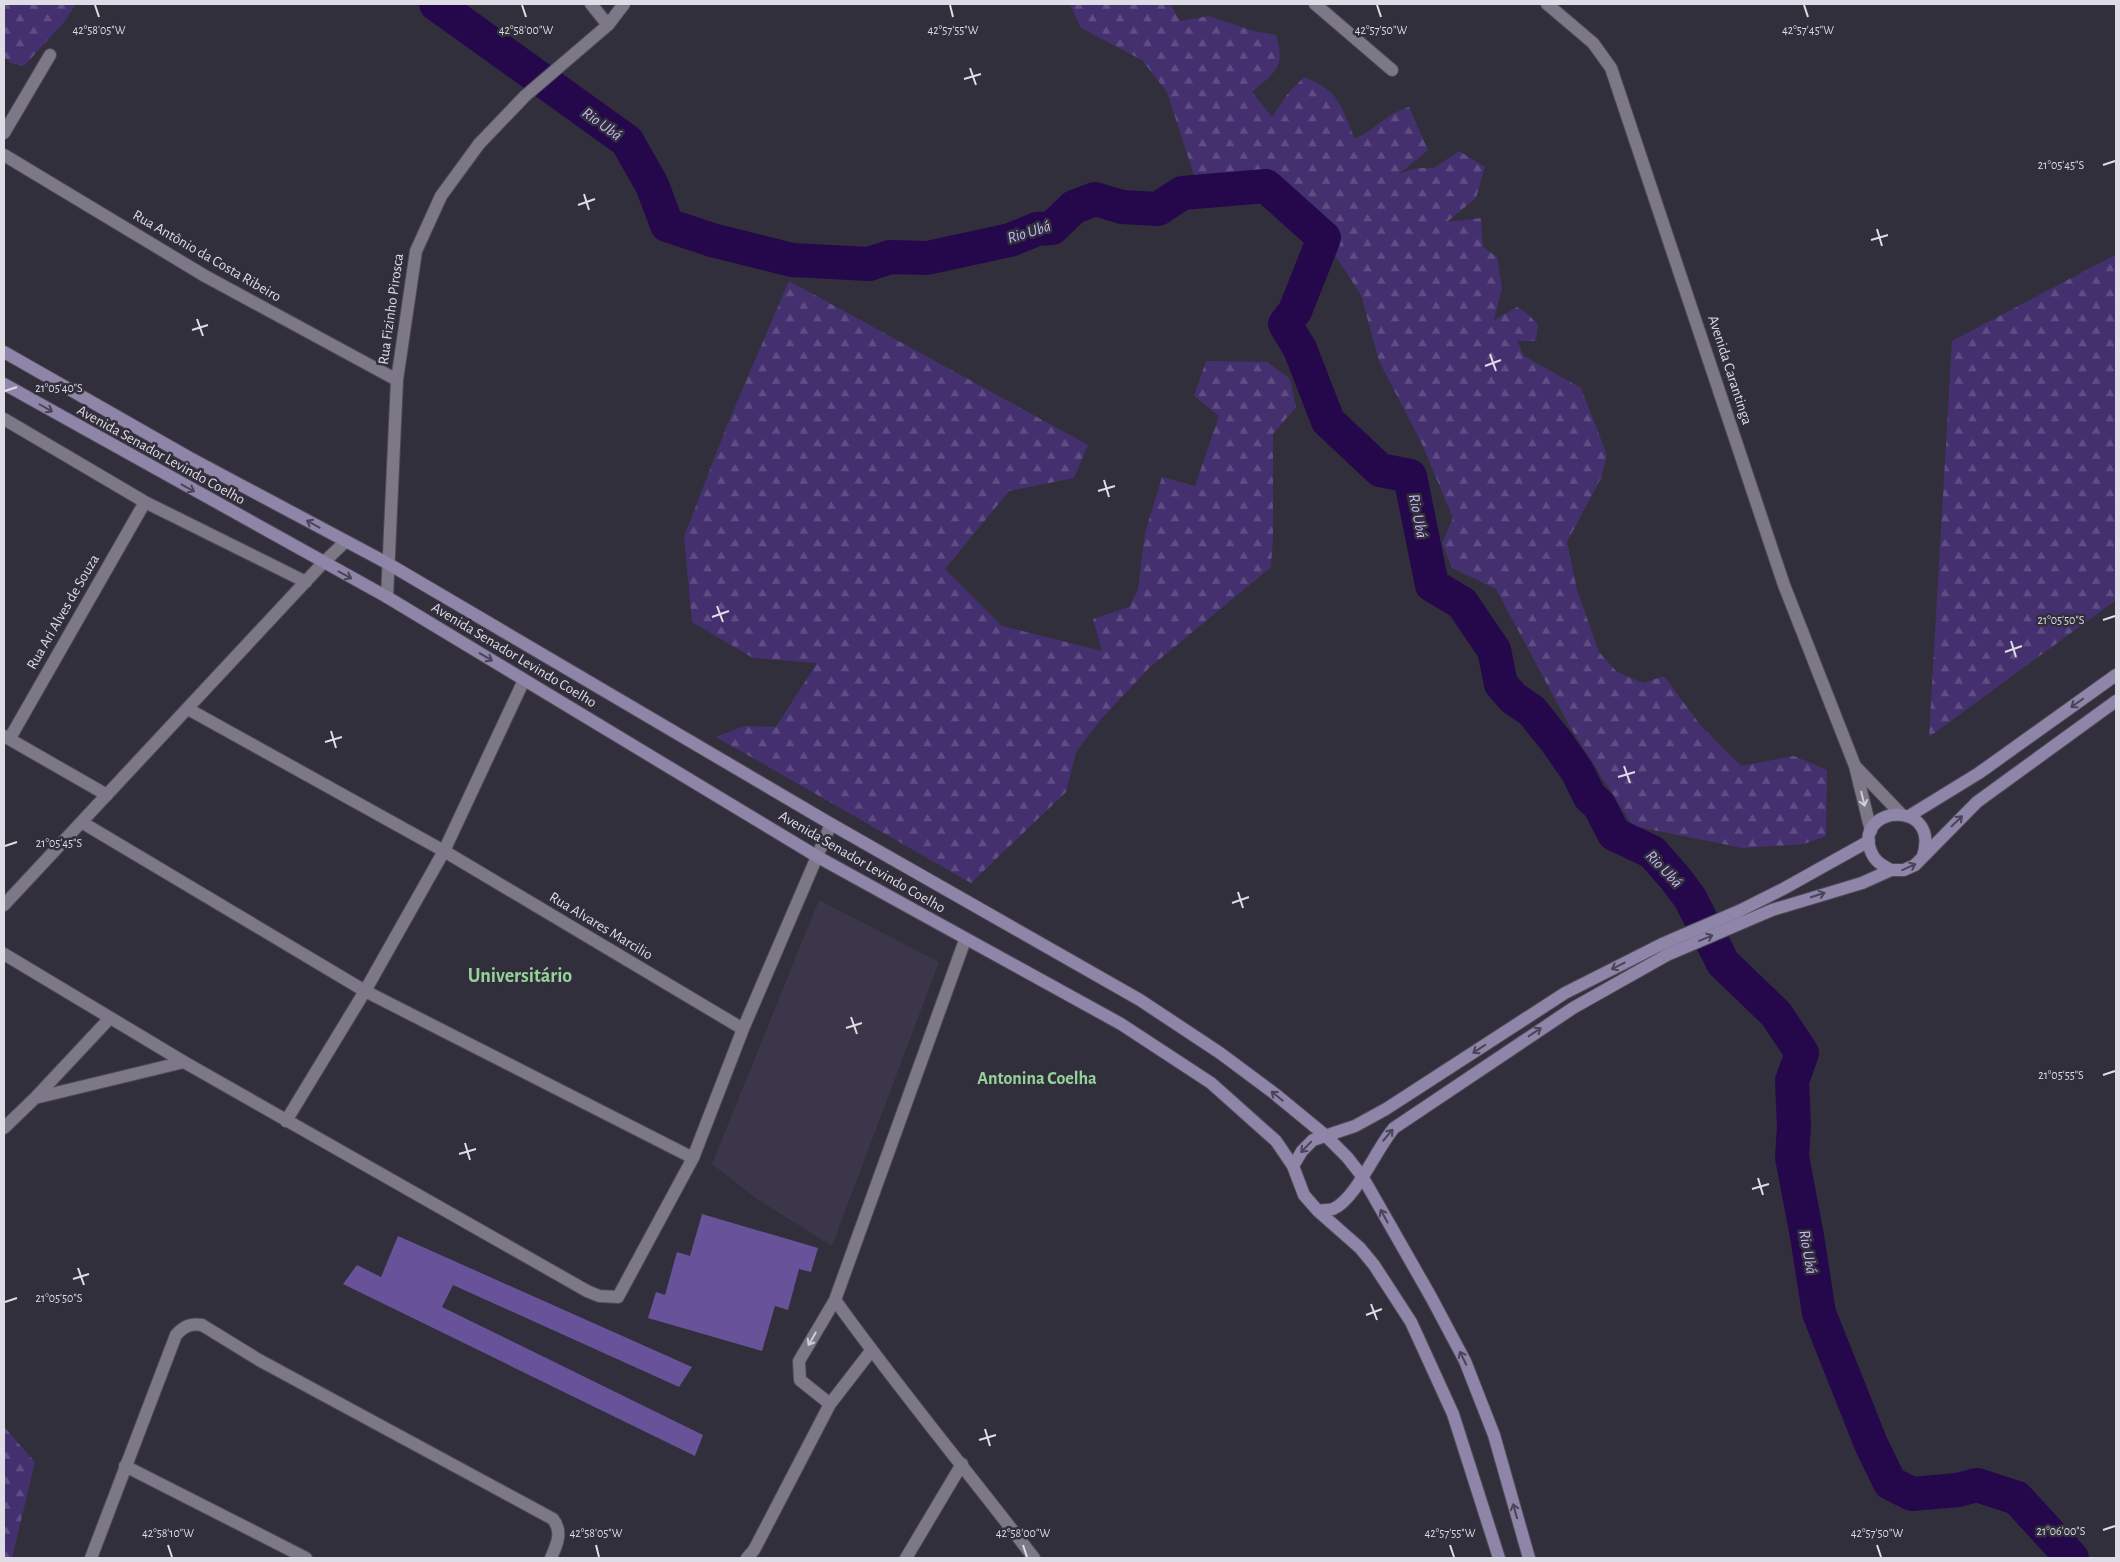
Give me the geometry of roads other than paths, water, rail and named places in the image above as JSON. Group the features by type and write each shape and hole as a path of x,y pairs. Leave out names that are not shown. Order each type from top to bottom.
{"street":[{"path":"591,4 608,24"},
{"name":"Rua Fizinho Pirosca","path":"387,597 387,563 397,380 416,251 441,196 479,144 525,96 608,24 624,4"},
{"path":"1315,4 1392,70"},
{"name":"Avenida Carantinga","path":"1547,4 1593,43 1611,68 1784,585 1855,766 1870,836"},
{"path":"4,133 50,55"},
{"name":"Rua Antônio da Costa Ribeiro","path":"4,155 205,276 397,380"},
{"path":"4,352 190,458 387,563 831,824 1140,1000 1220,1053 1326,1136 1347,1157 1362,1176 1464,1361 1494,1435 1528,1558"},
{"name":"Avenida Senador Levindo Coelho","path":"4,384 387,597 818,857 965,940 1121,1024 1211,1083 1276,1141 1293,1166 1300,1189 1318,1210 1360,1248 1374,1265 1411,1322 1453,1414 1499,1558"},
{"path":"4,419 145,502 306,582"},
{"name":"Rua Ari Alves de Souza","path":"7,737 145,502"},
{"path":"4,905 83,823 323,563 345,542"},
{"path":"1293,1166 1307,1144 1355,1126 1386,1109 1565,993 1742,916 1870,836 1883,817 1905,815 1979,773 2116,675"},
{"path":"286,1121 365,991 444,851 524,680"},
{"path":"1870,836 1871,854 1879,865 1891,870 1904,870 1915,865 1977,802 2116,701"},
{"name":"Rua Alvares Marcilio","path":"188,709 444,851 743,1029"},
{"path":"7,737 107,795"},
{"name":"Avenida Carantinga","path":"1855,766 1905,815"},
{"path":"1905,815 1919,823 1925,833 1927,844 1923,856"},
{"path":"83,823 365,991 693,1158"},
{"path":"4,954 286,1121 599,1296 618,1297 693,1158 743,1029 831,824"},
{"path":"1742,916 1772,910 1862,883 1891,870"},
{"path":"830,1404 800,1380 799,1361 834,1300 965,940"},
{"path":"1318,1210 1332,1209 1342,1203 1354,1190 1382,1141 1394,1128 1664,949"},
{"path":"4,1128 35,1098 110,1018"},
{"path":"35,1098 184,1062"},
{"path":"834,1300 1034,1558"},
{"path":"91,1558 124,1466 176,1335 183,1328 194,1323 202,1325 259,1360 553,1519 559,1529 559,1535 551,1558"},
{"path":"748,1558 754,1550 830,1404 871,1350"},
{"path":"906,1558 962,1464"},
{"path":"124,1466 306,1558"}],"waterway":[{"name":"Rio Ubá","path":"436,4 627,141 652,185 667,225 712,240 792,260 869,264 890,257 927,258 1010,240 1037,229 1052,228 1074,207 1095,199 1122,207 1158,209 1182,193 1266,186 1324,238 1295,311 1285,324 1300,349 1328,421 1380,470 1410,476 1432,585 1462,603 1494,650 1501,684 1513,698 1532,711 1556,741 1577,771 1590,797 1599,805 1614,834 1652,852 1675,878 1690,898 1723,963 1776,1014 1802,1053 1792,1081 1794,1126 1792,1157 1819,1313 1871,1444 1890,1483 1912,1494 1958,1490 1977,1485 2017,1498 2072,1558"}],"district":[{"name":"Universitário","path":"520,976"},
{"name":"Antonina Coelha","path":"1037,1079"}]}
